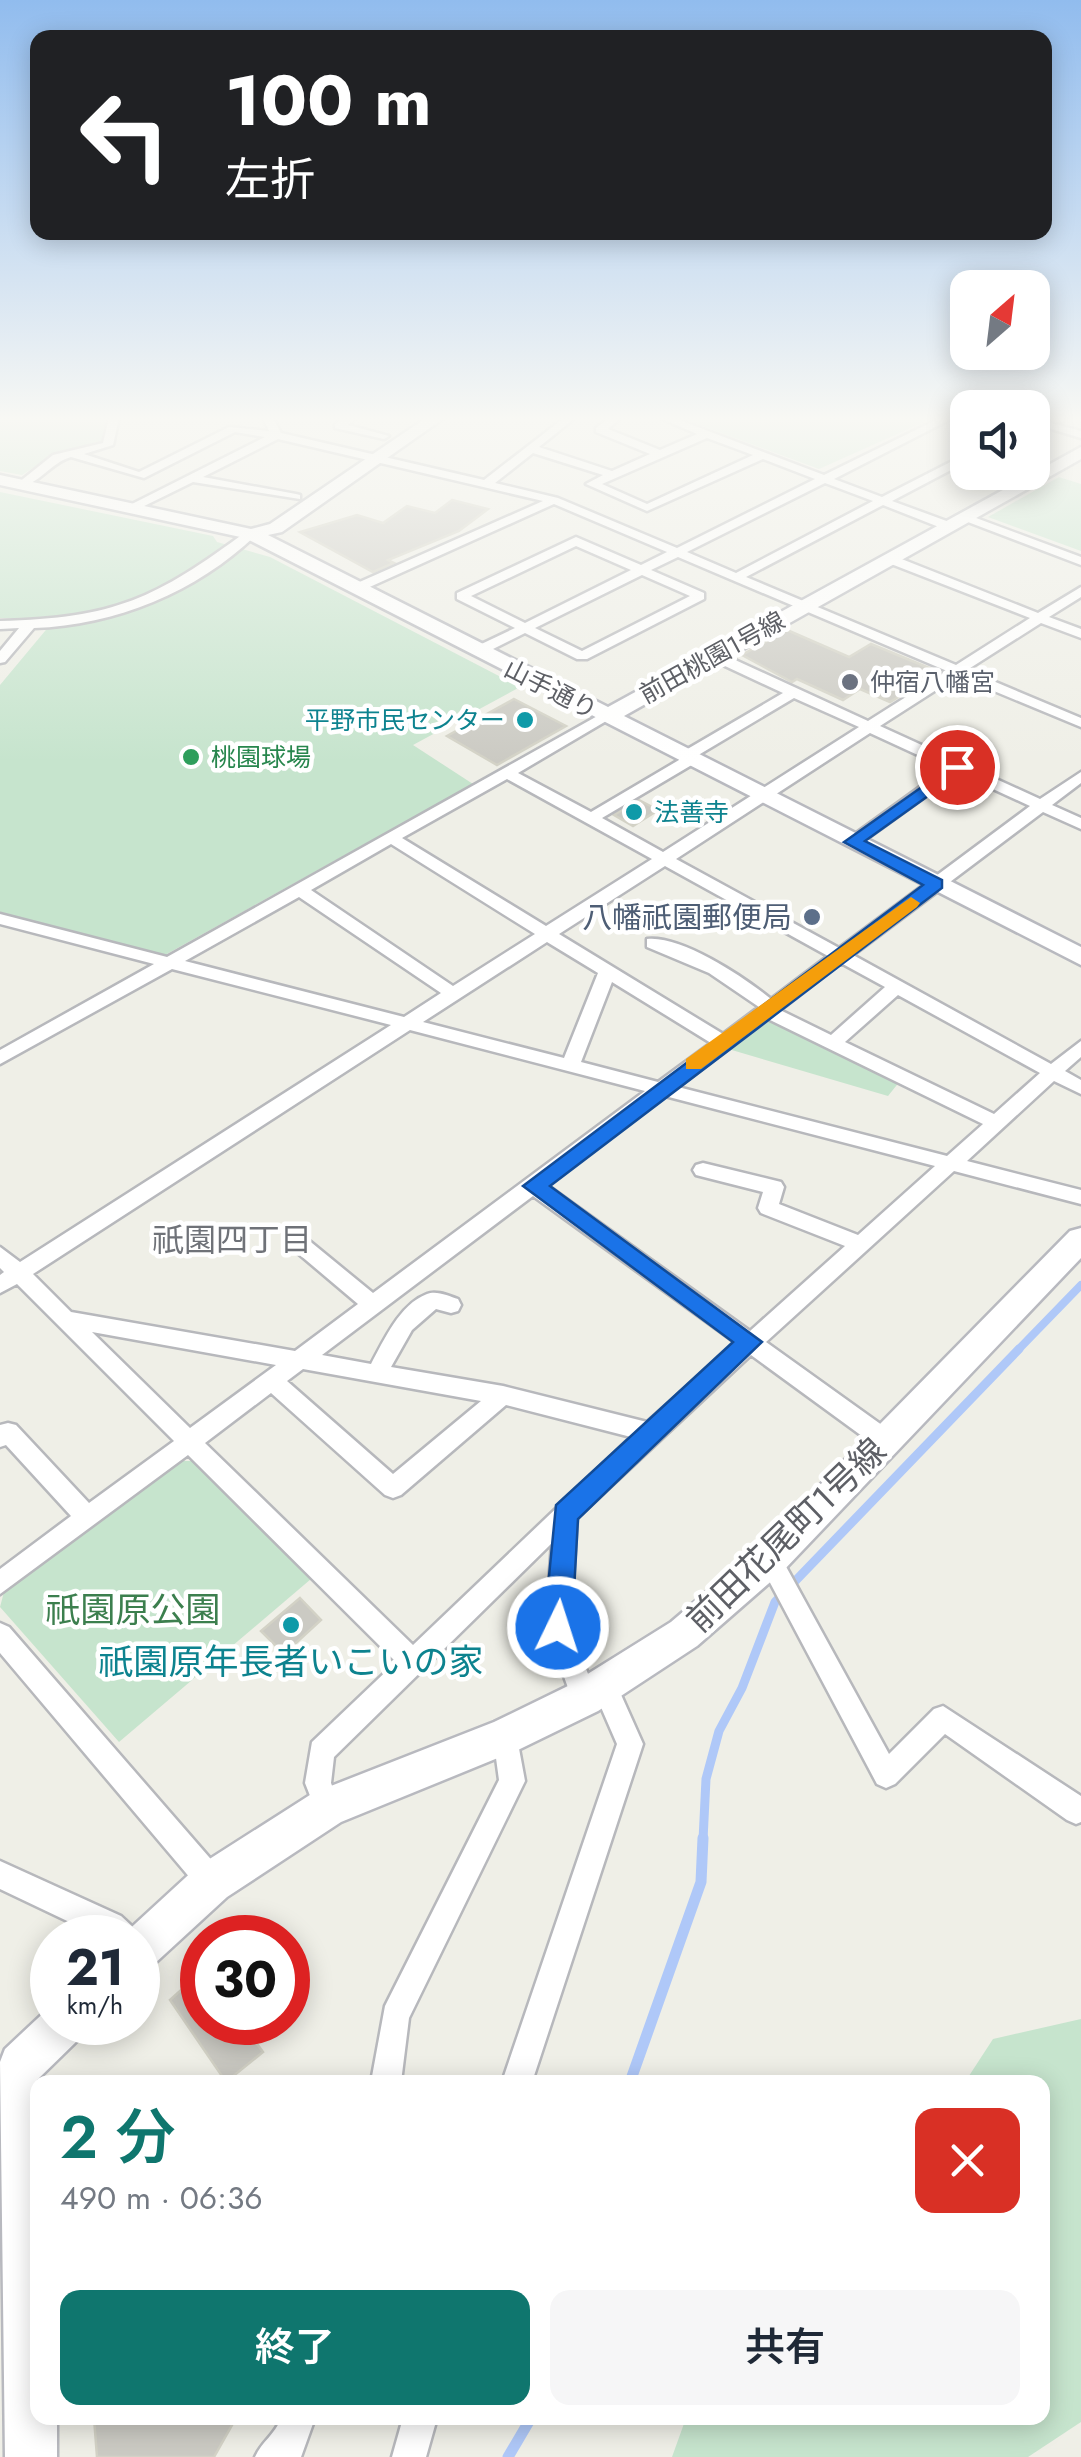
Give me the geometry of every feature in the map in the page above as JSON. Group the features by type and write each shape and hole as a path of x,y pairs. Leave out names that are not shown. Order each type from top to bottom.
{"street":[{"name":"山手通り","path":"245,533 1081,957"},
{"path":"0,625 88,619 146,604 194,577 257,533"},
{"path":"359,588 482,533"},
{"path":"630,533 1081,723"},
{"path":"478,651 714,533"},
{"path":"737,577 820,533"},
{"name":"前田桃園1号線","path":"606,717 937,533"},
{"path":"990,533 1081,561"},
{"path":"576,541 700,596 582,656 524,628 461,596 576,541"},
{"path":"890,559 1081,634"},
{"path":"9,1280 1081,591"},
{"path":"2,656 30,624"},
{"path":"715,656 1081,824"},
{"path":"592,818 794,692"},
{"path":"0,1058 606,717"},
{"path":"853,842 957,767"},
{"path":"510,774 1081,1088"},
{"path":"0,1582 1081,776"},
{"path":"393,839 724,1042"},
{"path":"300,890 454,994"},
{"path":"0,918 1081,1197"},
{"path":"653,943 703,960 739,980 770,1010 997,1123"},
{"path":"570,1066 607,973"},
{"path":"833,1043 897,986"},
{"path":"327,1807 318,1783 320,1751 651,1432 1081,1047"},
{"path":"703,1170 774,1187 768,1208 860,1244"},
{"path":"534,1186 885,1440"},
{"path":"294,1239 373,1304"},
{"name":"前田花尾町1号線","path":"160,1930 212,1882 327,1807 506,1736 595,1693 684,1634 782,1580 885,1440 1081,1239"},
{"path":"0,1255 9,1280 70,1320 188,1442 412,1661"},
{"path":"377,1372 405,1324 418,1312 432,1300 451,1306"},
{"path":"70,1320 503,1395 651,1432"},
{"path":"273,1380 393,1488 503,1395"},
{"path":"0,1438 8,1432 87,1517"},
{"path":"519,2075 630,1744 595,1693 558,1627 566,1514"},
{"path":"782,1580 886,1776 943,1718 1043,1790 1076,1811 1081,1809"},
{"path":"0,1635 212,1882"},
{"path":"387,2075 395,2016 512,1781 506,1736"},
{"path":"0,1875 87,1915"},
{"path":"31,2457 10,2279 6,2100 11,2060 32,2045"},
{"path":"410,2457 418,2425"}],"green space":[{"path":"0,533 197,533 270,557 520,687 413,745 473,784 165,955 0,912 0,685 55,619 0,618"},
{"path":"1031,533 1081,533 1081,551"},
{"path":"767,1018 900,1081 888,1096 725,1048"},
{"name":"祇園原公園","path":"178,1461 194,1461 311,1579 119,1742 0,1607 4,1592"},
{"path":"1081,2019 1081,2422 1028,2457 672,2457 683,2425 1050,2425 1050,2075 970,2075 993,2039"}],"building":[{"path":"301,533 455,533 388,560 394,563 373,572"},
{"path":"787,630 849,657 871,644 939,672 890,702 860,689 843,700 797,679 792,682 742,655"},
{"path":"514,699 566,726 497,765 447,736"},
{"name":"法善寺","path":"639,800 658,810 633,826 614,815"},
{"name":"祇園原年長者いこいの家","path":"300,1598 321,1620 284,1654 261,1631"},
{"path":"180,1991 180,2015 170,2000"},
{"path":"201,2045 258,2045 263,2052 235,2075 221,2075"},
{"path":"95,2425 232,2425 214,2457 97,2457"}],"waterway":[{"path":"1017,1351 1081,1285"},
{"path":"703,1840 706,1779 719,1731 742,1688 775,1602 1019,1349"},
{"path":"632,2075 701,1882 703,1838"},
{"path":"508,2457 527,2425"}],"slow traffic":[{"path":"693,1064 911,903"}],"place":[{"name":"仲宿八幡宮","path":"850,682"},
{"name":"平野市民センター","path":"525,720"},
{"name":"桃園球場","path":"191,757"},
{"name":"法善寺","path":"634,812"},
{"name":"八幡祇園郵便局","path":"812,917"},
{"name":"祇園原年長者いこいの家","path":"291,1625"}],"district":[{"name":"祇園四丁目","path":"232,1240"}],"route":[{"path":"558,1627 566,1514 750,1342 534,1186 936,884 853,842 957,767"}]}
